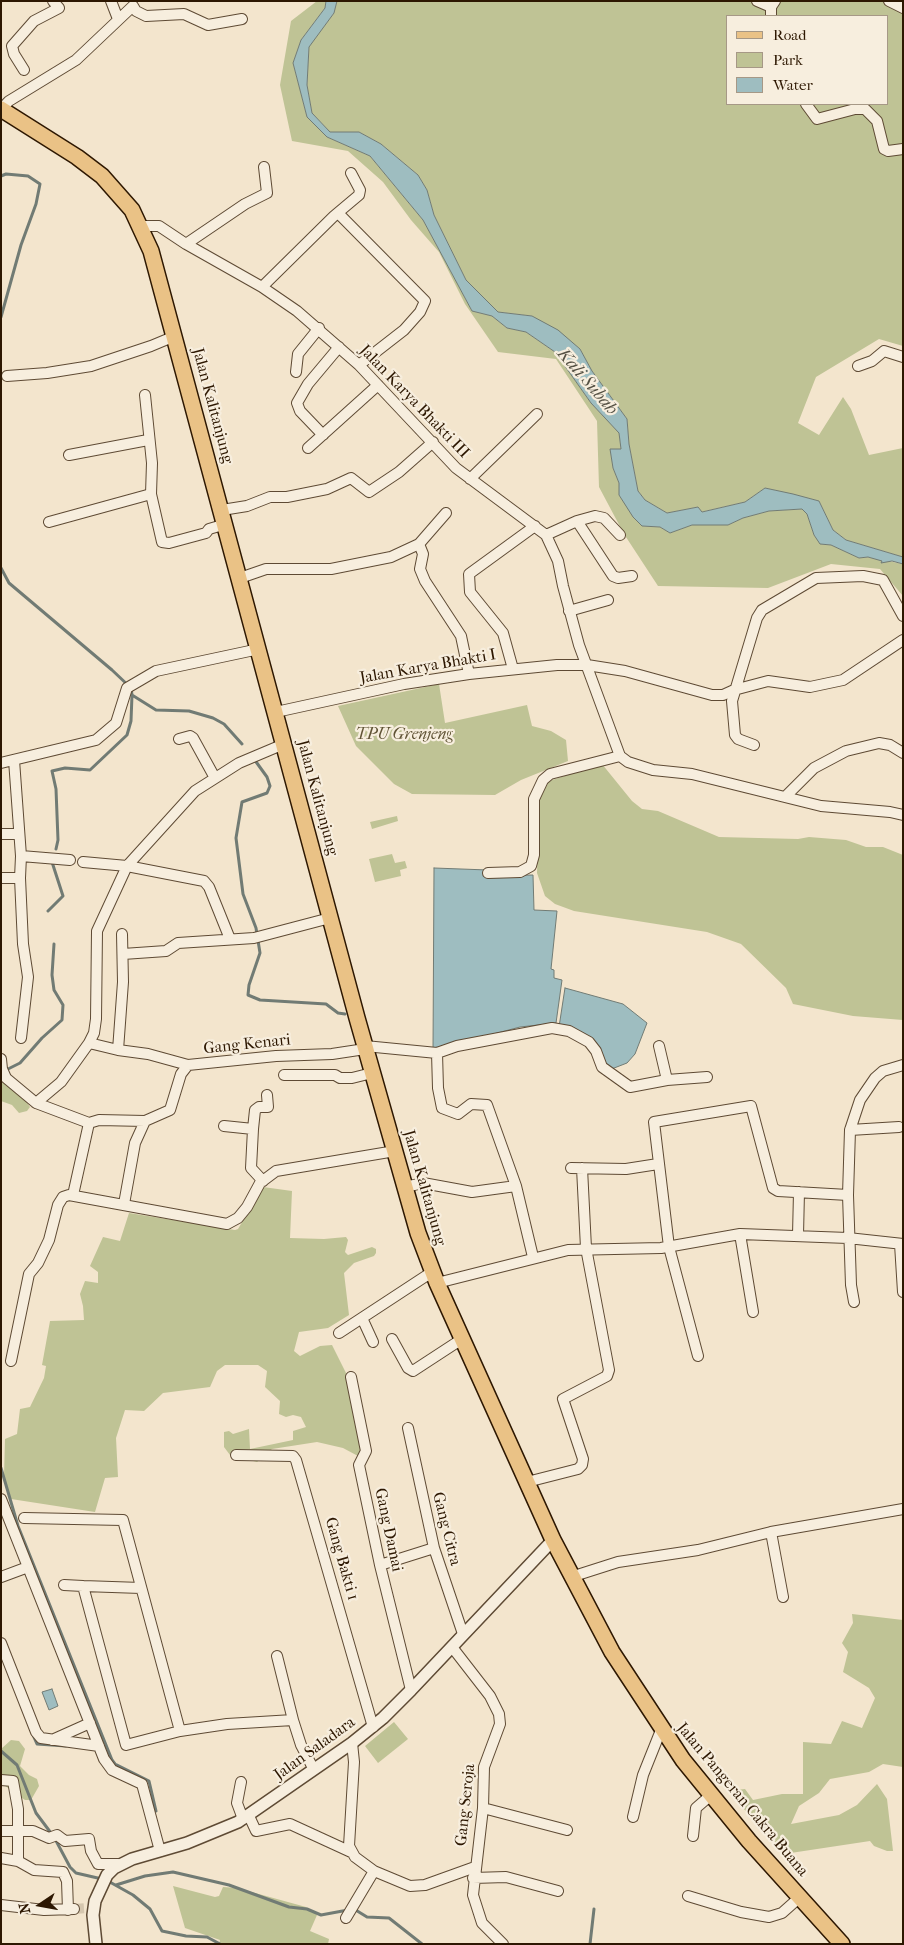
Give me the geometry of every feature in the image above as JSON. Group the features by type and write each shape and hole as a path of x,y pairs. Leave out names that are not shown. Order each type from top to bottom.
{"main road":[{"name":"Jalan Kalitanjung","path":"1,109 77,156 102,176 123,198 141,226 153,258 175,336 330,918 405,1187 434,1278 462,1338 536,1479 553,1540"},
{"name":"Jalan Pangeran Cakra Buana","path":"553,1540 578,1574 612,1652 661,1730 711,1795 842,1944"}],"street":[{"path":"24,70 14,54 12,46 34,22 59,8 53,1"},
{"path":"112,1 118,19"},
{"path":"757,1 772,8"},
{"path":"889,1 903,8"},
{"path":"1,109 9,101 76,60 135,4"},
{"path":"135,4 136,11 146,16 184,14 208,25 242,19"},
{"path":"807,105 817,119 856,109 865,110 877,121 884,149 888,151 903,148"},
{"path":"186,244 244,204 267,192 264,167"},
{"path":"262,287 361,193 351,173"},
{"path":"338,213 425,301 420,312 404,330 359,366"},
{"name":"Jalan Karya Bhakti III","path":"141,226 159,226 186,244 262,287 319,328 378,385 456,468 546,535 558,561 569,611 620,756"},
{"path":"296,372 298,354 319,328"},
{"path":"7,376 91,366 175,336"},
{"path":"323,435 300,411 297,403 308,384 339,346"},
{"path":"858,366 884,352 903,357"},
{"path":"308,448 378,385"},
{"path":"144,395 152,463 151,494 163,544 206,533 224,517 270,497 282,498 327,489 351,478 369,492 399,472 433,442"},
{"path":"470,479 537,414"},
{"path":"69,455 148,440"},
{"path":"50,522 151,494"},
{"path":"240,578 266,569 331,569 356,566 391,557 419,544 446,513"},
{"path":"546,535 577,521 599,516 620,535"},
{"path":"577,521 613,576 618,578 632,576"},
{"path":"513,669 503,633 470,592 468,580 469,574 535,526"},
{"path":"419,544 423,554 420,569 425,581 461,636 469,674"},
{"path":"754,745 738,739 735,735 732,701 757,618 762,610 809,580 840,575 863,576 883,580 903,616"},
{"path":"569,611 608,600"},
{"name":"Jalan Karya Bhakti I","path":"276,712 404,684 469,674 513,669 587,665 652,677 712,695 723,695 734,690 768,681 810,687 843,680 903,640"},
{"path":"1,763 96,740 116,723 131,685 156,672 259,649"},
{"path":"179,739 190,736 194,738 215,778"},
{"path":"785,797 814,768 846,751 879,743 890,745 903,753"},
{"path":"36,1103 61,1082 89,1044 94,1034 96,1020 97,931 126,866 195,792 239,763 284,744"},
{"path":"488,873 520,872 531,866 534,855 534,799 543,780 550,774 620,756 628,762 653,770 692,774 821,806 890,812 903,815"},
{"path":"14,760 21,856 23,944 28,977 21,1038"},
{"path":"1,834 19,834"},
{"path":"21,856 70,860"},
{"path":"83,862 126,866 206,882 230,940"},
{"path":"1,878 20,878"},
{"path":"123,954 166,951 178,943 257,937 330,918"},
{"path":"118,1050 123,954 122,934"},
{"path":"533,1257 516,1186 487,1105 470,1104 458,1114 442,1108 438,1088 438,1053 456,1046 552,1028 569,1031 589,1042 596,1051 602,1067 630,1087 667,1080 707,1077"},
{"path":"89,1044 148,1054 188,1065"},
{"path":"658,1046 667,1080"},
{"name":"Gang Kenari","path":"89,1123 99,1120 144,1122 170,1110 181,1074 188,1065 276,1056 332,1054 365,1047 438,1053"},
{"path":"1,1058 4,1073 36,1103 89,1123 73,1195"},
{"path":"854,1302 848,1238 850,1130 860,1100 875,1078 883,1071 903,1066"},
{"path":"284,1075 335,1075 340,1078 352,1078 372,1073"},
{"path":"263,1181 251,1168 255,1110 259,1107 268,1107 266,1095"},
{"path":"698,1356 669,1247 654,1122 712,1114 746,1105 750,1106 773,1188 799,1192 848,1195"},
{"path":"124,1204 135,1143 144,1122"},
{"path":"224,1126 253,1129"},
{"path":"850,1130 899,1127"},
{"path":"11,1361 29,1274 38,1263 49,1240 58,1205 63,1197 73,1195 227,1224 234,1222 247,1207 263,1181 276,1171 395,1151"},
{"path":"571,1168 626,1169 658,1164"},
{"path":"536,1479 578,1469 582,1466 582,1459 563,1399 607,1376 609,1370 586,1248 582,1168"},
{"path":"405,1187 423,1183 472,1192 516,1186"},
{"path":"798,1235 799,1192"},
{"path":"740,1234 753,1312"},
{"path":"339,1333 434,1278 586,1248 635,1249 669,1247 740,1234 848,1238 902,1244 903,1292"},
{"path":"362,1318 373,1342"},
{"path":"392,1339 408,1368 413,1371 462,1338"},
{"name":"Gang Damai","path":"351,1377 366,1452 359,1465 380,1565 411,1690"},
{"name":"Gang Citra","path":"408,1428 434,1548 463,1634"},
{"name":"Gang Bakti 1","path":"236,1455 293,1456 296,1460 373,1727"},
{"path":"1,1499 106,1764 112,1770 142,1784 160,1851"},
{"path":"578,1574 598,1567 698,1550 771,1532 903,1509"},
{"path":"24,1518 123,1520 180,1731"},
{"path":"771,1532 783,1598"},
{"name":"Jalan Saladara","path":"116,1866 225,1829 246,1818 313,1768 352,1743 373,1727 411,1690 553,1540"},
{"path":"380,1565 434,1548"},
{"path":"1,1577 28,1567"},
{"path":"64,1585 141,1588"},
{"path":"83,1586 126,1745 180,1731 227,1724 293,1720"},
{"path":"1,1643 36,1732 41,1738 98,1746"},
{"name":"Gang Seroja","path":"452,1647 490,1696 499,1714 498,1732 484,1767 483,1808 474,1873 473,1895 479,1916 491,1934 503,1944"},
{"path":"277,1656 301,1746 313,1768"},
{"path":"51,1740 90,1723"},
{"path":"633,1817 643,1774 661,1730"},
{"path":"351,1852 349,1846 354,1762 352,1743"},
{"path":"1,1780 13,1781 18,1831 18,1861"},
{"path":"241,1782 236,1802 256,1831 290,1824 351,1852 374,1871 410,1886 425,1885 474,1873 506,1877 558,1891"},
{"path":"693,1836 696,1808 711,1795"},
{"path":"483,1808 567,1830"},
{"path":"1,1831 33,1831 65,1841 89,1840 91,1851 98,1864 116,1866 103,1884 90,1908 96,1944"},
{"path":"1,1858 18,1861 34,1870 63,1872 67,1881 71,1910 1,1906"},
{"path":"349,1913 374,1871"},
{"path":"688,1896 741,1912 770,1917 782,1913 800,1898"}],"green space":[{"path":"317,1 326,1 325,8 301,40 293,63 307,117 327,137 370,156 423,220 472,311 492,316 507,328 526,332 555,352 591,403 619,432 621,449 611,449 613,468 619,483 619,495 642,526 660,527 670,533 692,525 728,525 743,518 769,511 802,509 807,514 814,535 821,544 831,545 859,558 868,557 903,564 903,596 880,569 831,564 768,588 658,586 624,534 599,487 597,421 556,359 498,352 465,304 439,252 411,220 383,182 348,151 292,141 280,85 291,21"},
{"path":"337,1 903,1 903,346 879,339 816,377 798,423 819,435 843,397 851,409 869,455 903,448 903,557 846,540 833,530 819,501 765,488 745,502 701,512 698,507 667,513 645,500 638,491 629,444 627,419 592,371 580,349 532,316 498,312 466,280 434,215 427,190 418,175 381,144 359,132 330,132 312,113 307,85 309,46 334,13"},
{"name":"TPU Grenjeng","path":"439,684 445,723 527,705 532,726 551,731 566,740 568,761 521,780 495,795 412,794 394,784 356,746 338,706"},
{"path":"602,764 632,801 642,809 658,811 719,837 798,839 809,837 846,840 866,847 883,847 903,855 903,1020 853,1016 793,1004 786,988 741,944 707,932 574,911 555,904 545,896 537,873 539,800 549,781"},
{"path":"397,816 398,821 372,829 370,822"},
{"path":"392,854 395,863 405,861 407,868 400,870 401,876 375,882 369,859"},
{"path":"1,1076 25,1100 30,1107 27,1111 19,1113 12,1105 1,1101"},
{"path":"263,1187 292,1191 290,1238 324,1239 346,1237 348,1240 345,1252 348,1255 372,1247 376,1249 374,1256 354,1263 344,1273 349,1315 328,1328 299,1332 294,1351 300,1356 320,1346 332,1345 349,1379 362,1451 358,1456 343,1448 317,1442 272,1449 257,1462 230,1455 224,1447 224,1432 229,1431 233,1434 249,1429 250,1449 293,1440 293,1431 306,1427 301,1417 293,1415 286,1417 279,1414 280,1401 265,1387 267,1371 258,1365 225,1365 217,1371 210,1387 163,1393 144,1411 125,1410 116,1438 118,1477 105,1478 95,1512 11,1499 4,1476 5,1439 17,1434 20,1409 30,1407 44,1378 46,1366 42,1365 50,1321 84,1320 80,1294 85,1281 98,1283 98,1272 90,1266 103,1237 120,1241 129,1213 235,1230 238,1229"},
{"path":"852,1614 903,1620 903,1767 883,1764 869,1772 830,1779 819,1793 799,1806 791,1824 839,1815 857,1805 877,1784 887,1799 893,1851 887,1851 874,1846 870,1841 784,1854 728,1791 745,1789 753,1800 782,1794 803,1794 803,1742 831,1744 842,1721 862,1728 875,1698 869,1688 843,1672 848,1652 842,1643 853,1623"},
{"path":"394,1722 408,1739 378,1763 365,1746"},
{"path":"11,1740 19,1741 25,1749 20,1766 29,1775 37,1779 39,1786 31,1800 25,1800 1,1783 1,1749"},
{"path":"173,1886 215,1897 219,1896 223,1887 237,1888 306,1907 317,1915 310,1931 329,1939 328,1944 219,1944 220,1940 185,1928"}],"water":[{"name":"Kali Subah","path":"326,1 337,1 334,13 309,47 307,85 312,113 330,132 359,132 381,144 418,175 427,190 434,215 466,280 498,312 532,316 558,330 580,349 592,371 627,419 629,444 638,491 645,500 667,513 698,507 702,512 745,502 765,488 793,494 819,501 833,530 846,540 903,557 903,564 892,561 881,563 882,561 868,557 859,558 831,545 820,544 814,535 807,514 802,509 769,511 743,518 728,525 692,525 670,533 660,527 642,526 633,517 619,495 619,483 613,468 610,449 621,449 619,433 591,403 555,352 526,332 507,328 492,316 472,311 423,220 370,156 327,137 307,117 293,63 301,40 325,8"},
{"path":"434,868 488,870 489,876 533,875 534,910 557,911 551,969 554,970 554,978 562,980 556,1023 520,1027 433,1050"},
{"path":"565,988 623,1004 647,1023 635,1054 627,1063 609,1070 597,1049 559,1027"},
{"path":"52,1689 58,1706 49,1710 42,1692"}],"waterway":[{"path":"1,176 6,174 28,176 40,184 36,204 21,245 1,317"},
{"path":"1,568 9,583 131,688 131,721 127,735 90,770 65,768 52,771 56,789 58,840 56,849"},
{"path":"132,695 156,710 189,711 213,718 224,724 242,744"},
{"path":"254,759 267,777 270,786 267,793 242,802 236,838 243,894 256,928 260,953 249,985 248,995 260,1000 326,1004 338,1013 345,1014"},
{"path":"48,911 63,896 52,862"},
{"path":"4,1071 20,1063 42,1038 62,1020 63,1005 54,990 52,975 54,944"},
{"path":"1,1468 18,1526 112,1760 115,1764 149,1781 156,1811"},
{"path":"33,1735 37,1744 66,1746"},
{"path":"1,1751 17,1765 36,1813 54,1837 70,1867 76,1873 102,1879"},
{"path":"116,1885 145,1876 173,1872 229,1885 289,1907 307,1909 321,1915 348,1910"},
{"path":"108,1881 133,1895 150,1909 162,1931 186,1936 207,1937 220,1944"},
{"path":"354,1909 367,1917 389,1918 422,1944"},
{"path":"590,1944 594,1909"}],"tunnel":[{"path":"74,1909 87,1908"}]}
